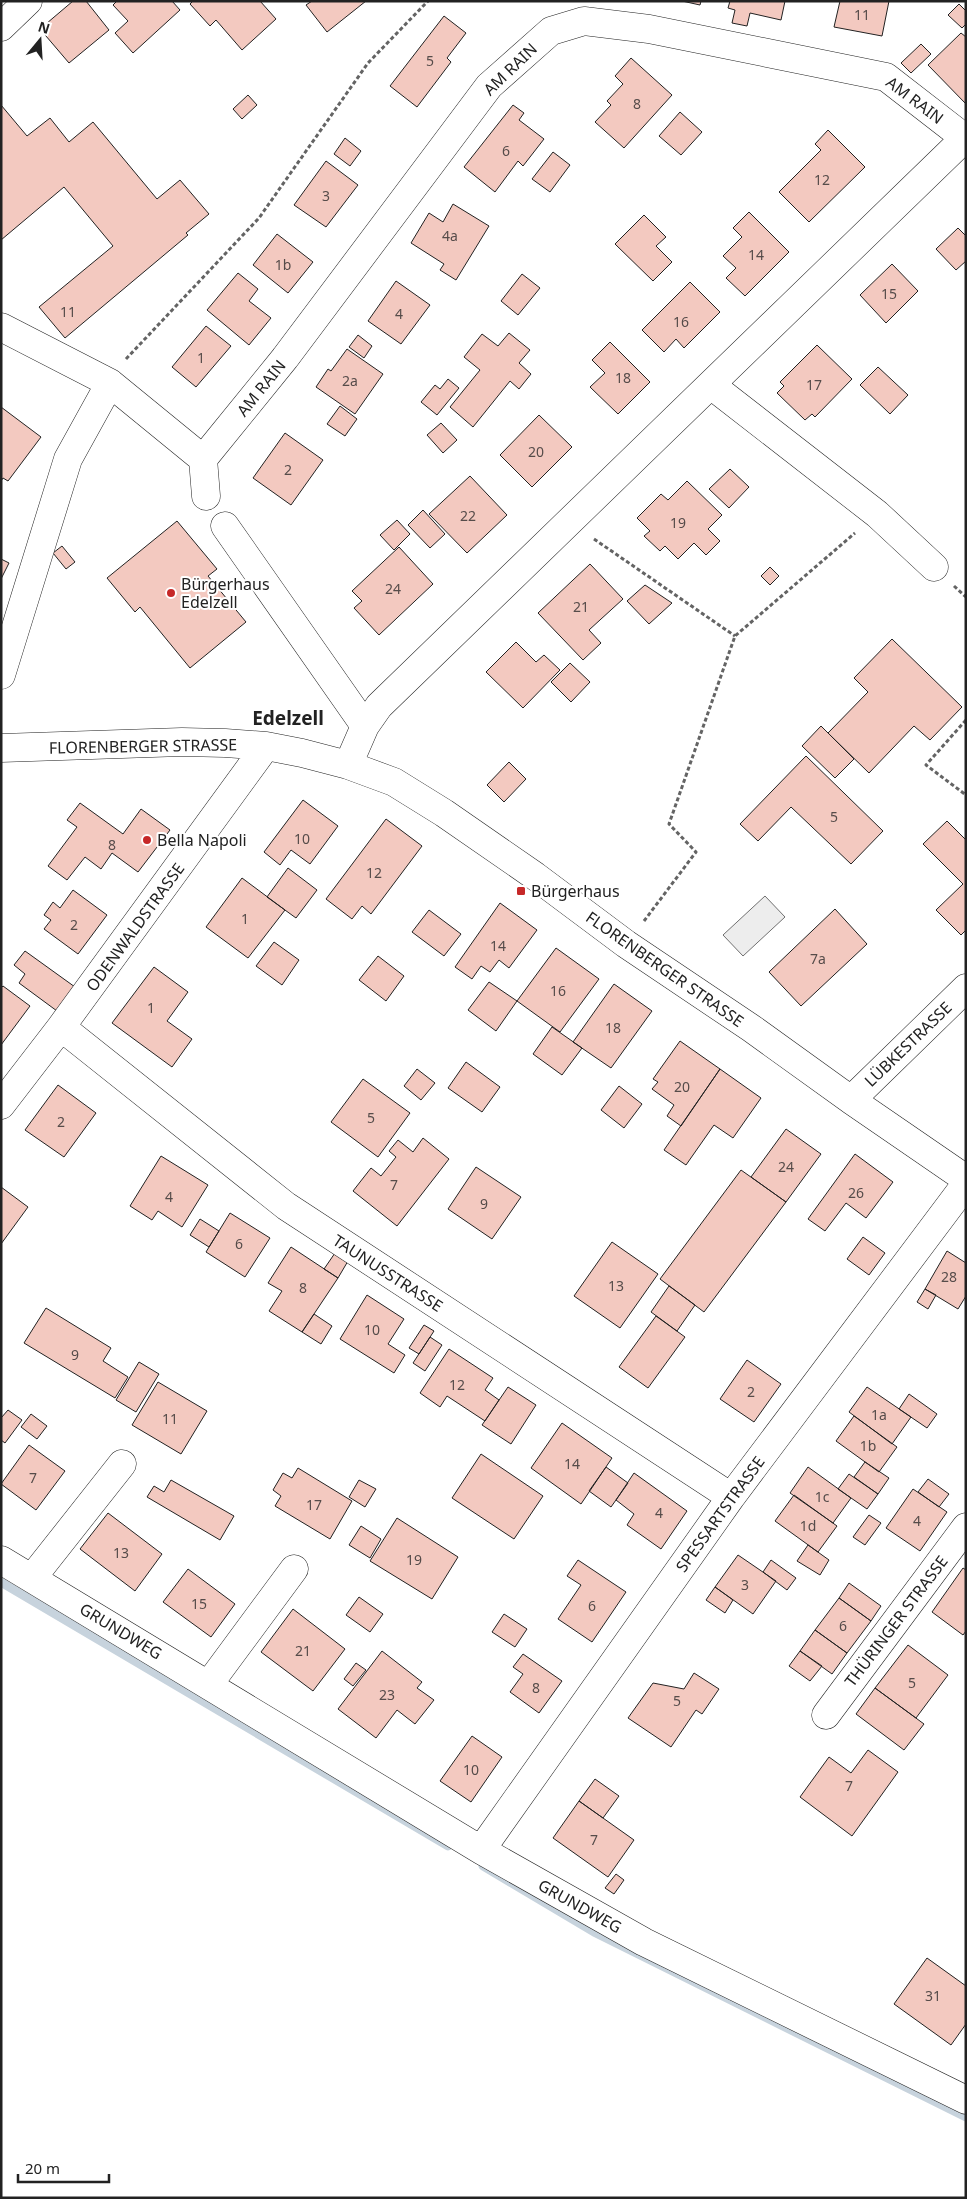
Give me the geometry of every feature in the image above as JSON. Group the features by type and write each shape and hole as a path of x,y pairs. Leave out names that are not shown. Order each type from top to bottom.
{"street":[{"path":"1,27 28,1"},
{"name":"AM RAIN","path":"203,459 285,358 490,86 551,31 584,22 649,29 886,77 965,138 379,706 365,726 348,765"},
{"path":"1,327 110,383 203,459 206,496"},
{"path":"1,675 68,459 110,383"},
{"path":"711,386 877,514 934,567"},
{"path":"225,526 365,726"},
{"name":"FLORENBERGER STRASSE","path":"1,748 225,742 266,746 348,765 394,782 428,802 535,876 626,944 751,1028 966,1179"},
{"name":"ODENWALDSTRASSE","path":"1,1105 62,1027 266,746"},
{"name":"LÜBKESTRASSE","path":"851,1100 966,988"},
{"name":"TAUNUSSTRASSE","path":"62,1027 286,1206 731,1497"},
{"name":"SPESSARTSTRASSE","path":"481,1850 731,1497 966,1184"},
{"path":"32,1578 122,1464"},
{"name":"THÜRINGER STRASSE","path":"826,1715 966,1526"},
{"name":"GRUNDWEG","path":"1,1560 481,1850 644,1942 966,2100"},
{"path":"209,1684 294,1569"}],"path":[{"path":"110,383 131,352 259,218 368,63 428,1"},
{"path":"626,944 696,852 669,824 735,636 877,514"},
{"path":"569,522 735,636"},
{"path":"966,720 926,765 966,795"}],"shaded area":[{"path":"765,896 785,917 743,956 723,935"}],"building":[{"path":"73,1 86,1 109,30 69,63 40,29"},
{"path":"117,1 172,1 180,10 133,53 115,33 128,21 113,5"},
{"path":"193,1 260,1 276,19 242,50 216,20 210,26 190,4"},
{"path":"312,1 366,1 327,32 306,5"},
{"path":"682,1 701,1 700,5"},
{"path":"730,1 785,1 781,20 750,13 747,26 732,23 735,10 728,8"},
{"path":"840,1 889,1 882,36 834,27"},
{"path":"959,4 966,11 966,24 962,28 948,15"},
{"path":"444,16 466,33 447,58 451,62 417,107 390,86"},
{"path":"961,33 966,37 966,104 928,65"},
{"path":"921,44 931,54 911,73 901,63"},
{"path":"631,58 672,95 624,148 595,122 611,105 607,101 623,84 615,76"},
{"path":"248,95 257,105 242,119 233,109"},
{"path":"1,105 27,136 50,118 69,142 93,122 157,199 180,180 209,214 186,233 188,235 65,338 39,307 113,246 64,187 1,240"},
{"path":"513,105 524,113 519,120 544,139 523,166 518,161 495,192 464,167"},
{"path":"680,112 702,132 681,155 659,136"},
{"path":"828,130 865,167 809,222 779,192 821,150 815,144"},
{"path":"345,138 361,151 350,166 334,154"},
{"path":"553,152 570,165 550,192 532,179"},
{"path":"326,161 358,185 326,227 294,205"},
{"path":"453,204 489,226 456,280 440,270 444,264 411,243 429,213 443,222"},
{"path":"749,212 789,252 745,296 726,278 736,268 723,256 742,237 733,228"},
{"path":"644,215 666,237 656,246 672,262 653,281 615,244"},
{"path":"958,228 966,236 966,261 956,270 936,249"},
{"path":"277,234 313,262 288,293 253,265"},
{"path":"892,264 918,291 886,323 860,295"},
{"path":"238,273 258,289 249,301 271,318 249,345 207,310"},
{"path":"522,274 540,288 518,315 501,301"},
{"path":"396,281 430,305 401,344 368,321"},
{"path":"690,282 720,312 684,348 676,339 664,352 642,330"},
{"path":"206,326 231,346 196,387 172,367"},
{"path":"509,333 530,350 519,363 531,374 519,389 510,381 473,427 450,407 480,370 464,357 482,334 498,346"},
{"path":"358,335 372,346 364,358 349,347"},
{"path":"610,342 650,382 618,414 590,387 605,373 592,360"},
{"path":"817,345 852,379 815,417 812,414 805,420 777,393 784,386 780,382"},
{"path":"347,349 383,374 355,414 316,387 328,369 331,371"},
{"path":"878,367 908,395 890,414 860,385"},
{"path":"448,379 459,388 437,415 421,402 435,385 440,389"},
{"path":"340,406 357,419 345,436 327,424"},
{"path":"1,407 41,437 8,481 3,478 1,481"},
{"path":"539,415 572,447 532,487 500,455"},
{"path":"441,423 457,440 443,453 427,435"},
{"path":"285,433 323,460 291,505 253,478"},
{"path":"730,469 749,487 729,508 709,489"},
{"path":"470,476 507,515 467,553 429,514"},
{"path":"687,481 722,515 708,529 720,541 706,555 694,543 678,559 665,546 660,551 644,536 650,531 637,518 661,494 668,500"},
{"path":"423,510 445,534 430,548 408,525"},
{"path":"397,520 410,534 394,550 380,535"},
{"name":"Bürgerhaus Edelzell","path":"177,521 217,569 208,576 246,622 190,668 140,607 135,612 107,578"},
{"path":"62,546 75,562 66,569 53,553"},
{"path":"399,547 433,584 379,635 354,608 362,601 352,591"},
{"path":"1,559 9,563 1,579"},
{"path":"590,564 623,599 589,630 601,643 583,660 538,613"},
{"path":"770,567 779,576 770,585 761,576"},
{"path":"645,585 672,603 649,624 627,601"},
{"path":"892,639 962,707 930,740 914,726 869,773 828,733 868,692 854,678"},
{"path":"516,642 536,662 544,655 560,670 523,708 486,672"},
{"path":"570,663 590,682 571,702 551,682"},
{"path":"821,726 854,759 835,778 802,746"},
{"path":"806,756 883,831 851,864 791,807 758,841 740,824"},
{"path":"509,762 526,779 504,802 487,785"},
{"path":"303,800 338,826 310,864 291,850 280,865 264,852"},
{"path":"80,803 123,834 141,809 170,830 138,872 112,853 101,869 85,857 67,880 48,866 77,827 67,820"},
{"path":"386,819 422,846 371,914 362,906 352,919 326,899"},
{"path":"947,821 966,840 966,930 961,935 936,910 963,884 923,844"},
{"path":"288,868 317,890 296,918 267,897"},
{"path":"242,878 285,910 248,958 206,927"},
{"path":"73,890 107,915 78,954 44,929 51,920 44,915 53,902 60,908"},
{"path":"500,903 537,930 509,968 499,960 490,972 481,966 472,979 455,967"},
{"path":"835,909 867,944 801,1006 769,972"},
{"path":"429,910 461,934 444,956 412,932"},
{"path":"274,942 299,960 282,985 256,966"},
{"path":"556,948 599,979 560,1032 517,1001"},
{"path":"25,951 75,987 57,1011 19,983 25,974 14,965"},
{"path":"378,956 404,976 386,1001 359,980"},
{"path":"154,967 188,992 167,1021 192,1039 172,1067 112,1023"},
{"path":"489,982 517,1001 496,1031 468,1010"},
{"path":"614,984 652,1011 611,1068 573,1042"},
{"path":"3,986 30,1006 1,1045 1,988"},
{"path":"552,1027 582,1048 562,1075 533,1054"},
{"path":"680,1041 720,1069 681,1126 667,1116 674,1105 652,1089 658,1082 653,1079"},
{"path":"466,1062 500,1087 482,1112 448,1088"},
{"path":"417,1069 435,1083 421,1100 404,1086"},
{"path":"720,1069 761,1098 733,1138 714,1125 686,1165 664,1150"},
{"path":"363,1079 410,1113 378,1157 331,1122"},
{"path":"58,1085 96,1113 64,1157 25,1130"},
{"path":"619,1086 642,1104 624,1128 601,1110"},
{"path":"786,1129 821,1154 786,1202 751,1177"},
{"path":"423,1138 449,1159 397,1226 353,1191 371,1168 381,1176 396,1157 389,1151 398,1140 413,1152"},
{"path":"855,1154 893,1182 866,1218 846,1203 825,1231 808,1219"},
{"path":"161,1156 208,1185 182,1227 158,1211 152,1220 130,1206"},
{"path":"476,1167 521,1197 492,1239 448,1209"},
{"path":"741,1170 786,1202 704,1312 660,1279"},
{"path":"1,1187 28,1207 1,1244"},
{"path":"230,1213 270,1238 245,1277 206,1252"},
{"path":"200,1219 219,1231 209,1247 190,1235"},
{"path":"863,1237 885,1253 869,1275 847,1259"},
{"path":"612,1242 658,1274 620,1328 574,1296"},
{"path":"291,1247 338,1278 302,1332 269,1311 282,1291 268,1283"},
{"path":"947,1251 966,1263 966,1296 958,1309 925,1289"},
{"path":"335,1253 348,1261 338,1278 324,1269"},
{"path":"669,1286 695,1305 677,1331 651,1312"},
{"path":"925,1289 936,1295 928,1309 917,1302"},
{"path":"367,1295 404,1319 388,1344 405,1355 394,1373 340,1339"},
{"path":"46,1308 111,1348 103,1361 128,1377 115,1398 24,1343"},
{"path":"314,1314 332,1326 321,1344 302,1332"},
{"path":"656,1316 685,1337 648,1388 619,1367"},
{"path":"424,1325 434,1331 419,1354 409,1348"},
{"path":"430,1337 442,1345 425,1371 413,1363"},
{"path":"449,1349 493,1378 485,1390 499,1400 485,1421 447,1396 440,1407 420,1393"},
{"path":"747,1360 781,1384 754,1422 720,1399"},
{"path":"139,1362 159,1374 136,1412 116,1400"},
{"path":"158,1382 207,1411 181,1454 132,1425"},
{"path":"508,1387 536,1405 511,1444 482,1425"},
{"path":"867,1387 911,1417 892,1444 849,1412"},
{"path":"909,1394 937,1414 927,1428 899,1409"},
{"path":"8,1410 22,1420 5,1443 1,1440 1,1418"},
{"path":"31,1414 47,1426 37,1439 21,1427"},
{"path":"854,1416 897,1447 879,1472 836,1441"},
{"path":"562,1423 612,1458 581,1504 531,1468"},
{"path":"29,1445 65,1471 36,1510 1,1484"},
{"path":"481,1454 543,1496 514,1539 452,1498"},
{"path":"865,1462 889,1478 878,1494 854,1477"},
{"path":"606,1467 628,1483 611,1507 589,1491"},
{"path":"808,1467 851,1498 833,1523 790,1493"},
{"path":"298,1468 352,1501 330,1539 275,1506 281,1496 273,1490 283,1473 292,1478"},
{"path":"634,1473 687,1511 661,1549 627,1525 634,1514 616,1500"},
{"path":"849,1474 878,1494 867,1509 838,1489"},
{"path":"928,1479 949,1494 939,1507 918,1492"},
{"path":"171,1480 234,1516 220,1540 147,1497 154,1486 164,1492"},
{"path":"359,1480 376,1489 365,1507 349,1497"},
{"path":"913,1489 947,1512 920,1551 886,1528"},
{"path":"794,1495 837,1526 818,1552 775,1521"},
{"path":"108,1513 162,1554 135,1591 80,1549"},
{"path":"869,1515 881,1523 865,1545 853,1537"},
{"path":"397,1518 458,1557 432,1599 370,1561"},
{"path":"361,1526 381,1539 370,1558 349,1545"},
{"path":"808,1545 829,1560 820,1575 797,1561"},
{"path":"738,1555 776,1581 753,1614 715,1587"},
{"path":"578,1560 626,1592 592,1642 558,1619 581,1585 567,1576"},
{"path":"771,1560 796,1578 787,1590 763,1572"},
{"path":"963,1568 966,1570 966,1631 963,1635 932,1612"},
{"path":"188,1569 235,1604 211,1637 163,1602"},
{"path":"849,1583 881,1606 871,1621 839,1598"},
{"path":"715,1587 733,1600 725,1613 706,1600"},
{"path":"359,1597 383,1614 370,1632 346,1615"},
{"path":"839,1598 871,1621 847,1653 815,1630"},
{"path":"293,1609 345,1649 313,1691 261,1652"},
{"path":"504,1614 527,1629 515,1647 492,1632"},
{"path":"815,1630 847,1653 832,1674 800,1651"},
{"path":"908,1645 948,1675 916,1718 875,1688"},
{"path":"382,1651 422,1682 417,1688 434,1700 415,1724 397,1710 376,1738 338,1709"},
{"path":"800,1651 822,1666 810,1681 789,1666"},
{"path":"523,1654 562,1681 539,1713 510,1692 523,1674 513,1667"},
{"path":"356,1663 366,1670 353,1686 344,1679"},
{"path":"694,1673 719,1689 702,1714 696,1710 671,1747 628,1718 653,1683 684,1689"},
{"path":"875,1688 924,1724 904,1750 856,1714"},
{"path":"472,1736 502,1757 471,1802 440,1781"},
{"path":"868,1750 898,1772 852,1836 800,1797 829,1757 851,1773"},
{"path":"595,1779 619,1796 603,1818 579,1801"},
{"path":"579,1801 634,1840 608,1877 553,1838"},
{"path":"616,1874 624,1880 614,1894 605,1888"},
{"path":"927,1958 966,1986 966,2024 951,2045 894,2004"}],"waterway":[{"path":"1,1582 448,1846"},
{"path":"483,1866 594,1932 966,2117"}],"place":[{"name":"Bürgerhaus Edelzell","path":"171,593"},
{"name":"Bella Napoli","path":"147,840"},
{"name":"Bürgerhaus","path":"521,891"}],"district":[{"name":"Edelzell","path":"288,718"}]}
